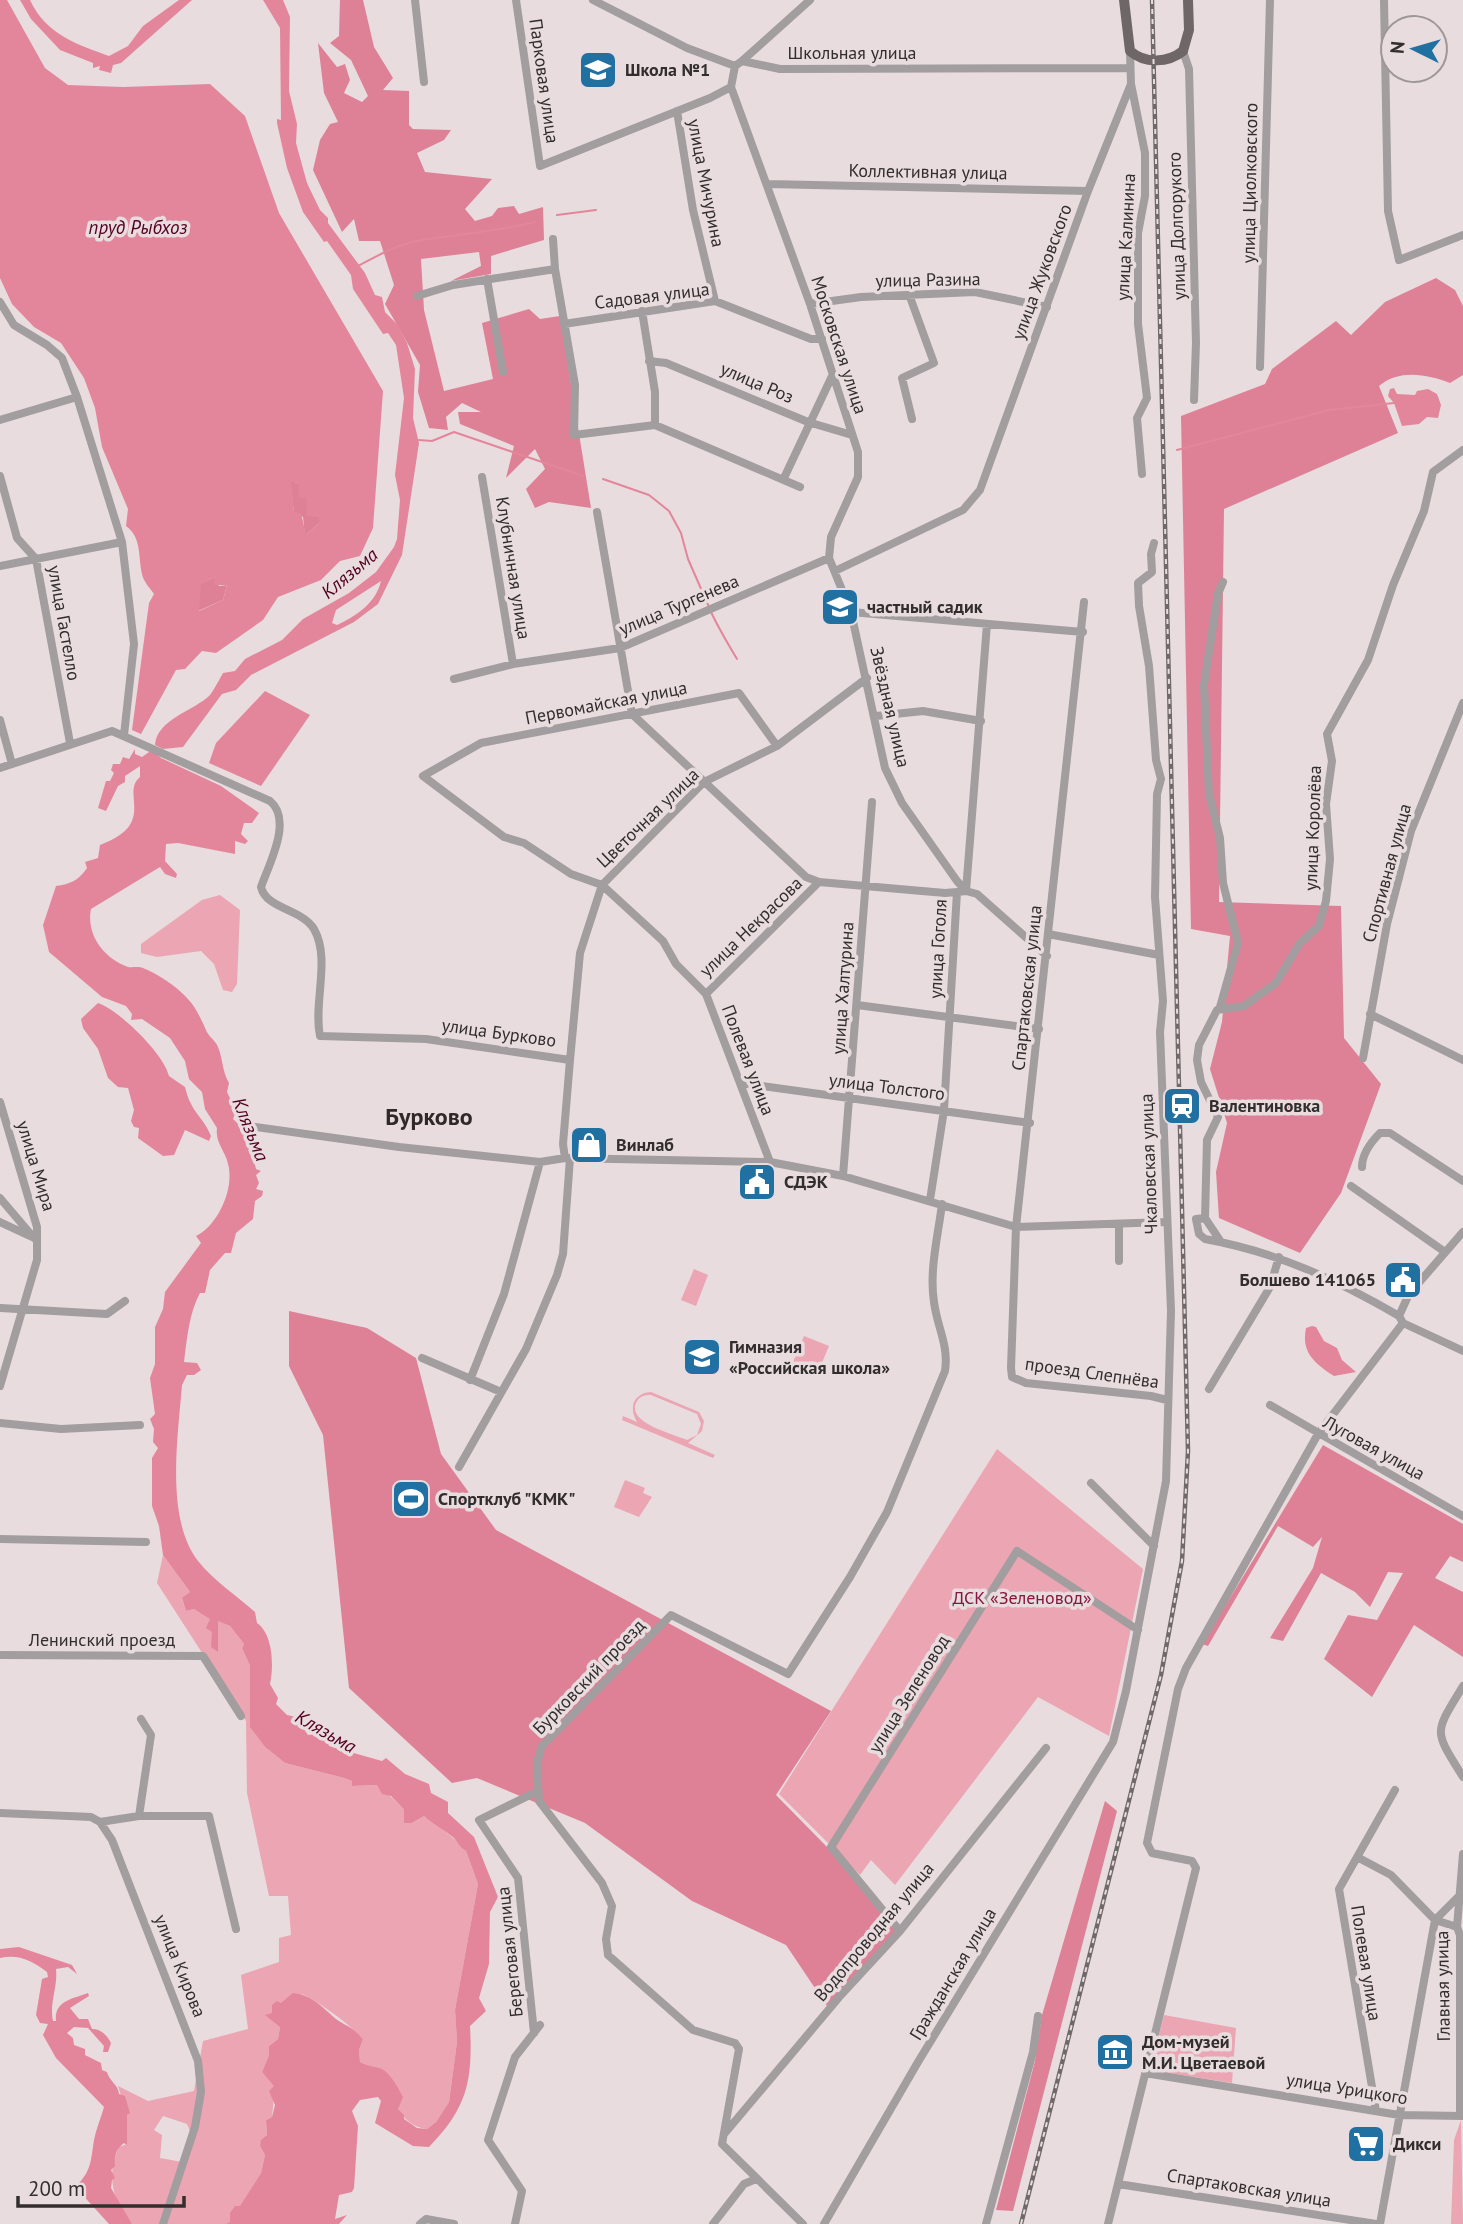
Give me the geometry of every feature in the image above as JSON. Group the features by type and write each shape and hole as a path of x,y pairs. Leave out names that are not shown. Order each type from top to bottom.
{"main road":[{"path":"1124,0 1126,40 1130,51 1137,57 1153,60 1169,59 1183,51 1189,30 1188,0"}],"street":[{"path":"415,0 424,82"},
{"name":"Парковая улица","path":"516,0 540,166 677,111"},
{"name":"Школьная улица","path":"593,0 687,48 739,63 780,69 1128,68"},
{"path":"677,111 731,87 739,63 810,0"},
{"name":"улица Циолковского","path":"1260,367 1270,0"},
{"path":"1384,0 1388,211 1399,260 1463,235"},
{"path":"1130,51 1128,68 1131,84"},
{"name":"улица Долгорукого","path":"1183,51 1189,69 1196,343 1194,400"},
{"name":"улица Жуковского","path":"835,571 963,510 973,502 985,477 1088,191 1131,84"},
{"name":"улица Калинина","path":"1131,84 1145,153 1145,196 1138,233 1138,324 1147,398 1137,418 1142,474"},
{"name":"Московская улица","path":"731,87 810,304 860,465 859,477 831,537 829,558"},
{"name":"улица Мичурина","path":"677,111 693,210 715,301"},
{"name":"Коллективная улица","path":"768,184 1088,191"},
{"path":"553,239 555,269 575,385 574,435 655,425 800,487"},
{"path":"417,296 487,279 555,269"},
{"path":"487,279 503,372"},
{"name":"улица Разина","path":"810,304 861,298 975,292 1046,307"},
{"path":"911,297 934,363 902,378 912,419"},
{"name":"Садовая улица","path":"564,324 715,301 811,339 822,340"},
{"path":"0,302 4,318 47,345 62,358 77,397 122,542 134,645 124,736 112,731 0,768"},
{"path":"642,311 656,392 655,425"},
{"name":"улица Роз","path":"649,361 666,363 808,422 852,435"},
{"path":"784,478 808,422 833,374"},
{"path":"0,420 77,397"},
{"name":"улица Королёва","path":"1220,1007 1244,1006 1276,983 1300,943 1319,926 1326,901 1330,859 1326,804 1332,761 1327,734 1368,660 1393,585 1424,511 1433,472 1463,450"},
{"name":"улица Гастелло","path":"0,477 17,538 36,559 70,743"},
{"name":"Клубничная улица","path":"482,477 513,664"},
{"path":"597,512 632,714 806,877 819,882 945,893 962,891"},
{"path":"0,566 122,542"},
{"name":"Чкаловская улица","path":"1113,1742 1138,1630 1166,1481 1171,1311 1160,1032 1163,1001 1155,897 1157,794 1161,779 1156,761 1149,666 1138,583 1152,572 1154,543"},
{"path":"829,558 851,612 1083,632"},
{"name":"улица Тургенева","path":"454,679 513,664 620,648 829,558"},
{"path":"1221,1241 1205,1218 1207,1140 1218,1117 1201,1082 1197,1054 1213,1015 1220,1007 1238,943 1223,883 1220,838 1209,794 1204,685 1218,594 1223,582"},
{"name":"Спартаковская улица","path":"1012,1377 1016,1227 1030,1123 1084,602"},
{"name":"Звёздная улица","path":"851,612 876,716 885,768 902,803 962,891 977,894 1047,956"},
{"name":"улица Гоголя","path":"930,1200 944,1110 962,891 981,721 987,624"},
{"name":"Цветочная улица","path":"570,1060 580,953 602,885 704,782 777,746 867,678"},
{"name":"Первомайская улица","path":"423,776 481,743 739,693 777,746"},
{"name":"Спортивная улица","path":"1363,1059 1387,923 1411,831 1463,703"},
{"path":"876,716 923,712 981,721"},
{"path":"0,720 12,764"},
{"name":"улица Бурково","path":"124,736 270,801 276,807 280,820 277,839 261,887 265,898 296,913 312,926 321,945 316,1018 320,1036 426,1039 570,1060 563,1144 568,1158 561,1264 537,1325 458,1467"},
{"name":"Полевая улица","path":"423,776 504,837 524,843 571,874 602,885 663,941 676,964 706,994 770,1162"},
{"name":"улица Халтурина","path":"843,1175 873,802"},
{"name":"улица Некрасова","path":"706,994 819,882"},
{"path":"1048,934 1159,955"},
{"path":"857,1005 1039,1029"},
{"path":"1370,1014 1463,1060"},
{"name":"улица Толстого","path":"740,1083 1030,1123"},
{"name":"улица Мира","path":"0,1102 37,1227 36,1239"},
{"path":"248,1126 398,1147 540,1162 568,1158 770,1162 843,1175 1016,1227 1166,1222"},
{"path":"1362,1167 1362,1158 1372,1140 1380,1133 1390,1133 1463,1181"},
{"path":"470,1380 504,1294 540,1162"},
{"path":"1351,1186 1445,1252"},
{"path":"0,1198 36,1239 37,1260 0,1386"},
{"name":"Бурковский проезд","path":"538,1791 537,1763 542,1746 671,1615 788,1674 796,1663 887,1512 945,1371 948,1354 934,1305 932,1286 942,1204"},
{"path":"1205,1218 1195,1219 1199,1234 1279,1257 1326,1275 1401,1320 1463,1351"},
{"path":"0,1222 36,1239"},
{"path":"1119,1224 1119,1261"},
{"path":"1108,2224 1196,1868 1192,1861 1152,1853 1147,1843 1178,1689 1186,1668 1318,1434 1401,1320 1409,1294 1463,1232"},
{"path":"1209,1389 1270,1287 1279,1257"},
{"path":"0,1308 107,1314 125,1301"},
{"path":"422,1358 501,1392"},
{"name":"проезд Слепнёва","path":"1012,1377 1026,1383 1151,1395 1167,1400"},
{"name":"Луговая улица","path":"1270,1405 1463,1516"},
{"path":"0,1423 61,1429 140,1425"},
{"path":"1091,1483 1154,1546"},
{"path":"0,1539 146,1542"},
{"name":"улица Зеленовод","path":"900,1931 831,1847 1017,1551 1138,1630"},
{"name":"Ленинский проезд","path":"0,1655 203,1656 240,1716"},
{"path":"1463,1686 1440,1724 1439,1732 1440,1741 1463,1777"},
{"path":"139,1816 150,1735 141,1719"},
{"name":"Гражданская улица","path":"824,2224 918,2062 1113,1742"},
{"name":"Водопроводная улица","path":"723,2135 841,1995 900,1931 1046,1748"},
{"name":"Полевая улица","path":"1376,2111 1339,1889 1395,1790"},
{"path":"538,1791 539,1801 602,1883 612,1906 606,1939 608,1955 693,2030 735,2043 739,2049 722,2144 803,2224"},
{"name":"Береговая улица","path":"515,2224 522,2191 488,2140 516,2057 537,2029 518,1878 479,1820 538,1791"},
{"path":"0,1813 80,1816 100,1822 139,1816 209,1816 236,1929"},
{"name":"улица Кирова","path":"100,1822 112,1840 198,2061 201,2092 195,2127 163,2224"},
{"name":"Главная улица","path":"1461,2116 1460,1933 1457,1899 1463,1854"},
{"path":"1357,1857 1391,1875 1435,1920 1460,1933"},
{"path":"1378,2224 1435,1920 1457,1899"},
{"path":"986,2224 1034,2052 1038,2016"},
{"name":"улица Урицкого","path":"1145,2073 1399,2115 1461,2116"},
{"path":"713,2224 744,2185 756,2179"},
{"name":"Спартаковская улица","path":"1118,2185 1378,2224"},
{"path":"420,2224 426,2219 454,2224"}],"green space":[{"path":"220,895 240,910 237,984 232,992 223,990 214,964 201,951 157,957 141,953 141,944 202,900"},
{"path":"694,1269 708,1275 696,1306 681,1300"},
{"path":"804,1336 829,1346 821,1365 811,1361 805,1375 790,1369"},
{"path":"651,1392 699,1412 704,1421 702,1431 688,1443 715,1455 713,1458 622,1420 623,1416 637,1422 633,1411 634,1402 645,1393","holes":["651,1395 697,1414 701,1424 697,1435 687,1440 644,1422 635,1410 639,1399"]},
{"name":"ДСК «Зеленовод»","path":"997,1449 1143,1569 1109,1736 1038,1697 895,1885 871,1860 860,1875 779,1794"},
{"path":"625,1480 645,1488 643,1493 652,1497 639,1517 614,1507"},
{"path":"163,1555 190,1592 182,1599 186,1611 194,1609 230,1626 244,1644 242,1648 250,1666 250,1726 265,1747 285,1763 344,1778 352,1781 352,1786 377,1785 405,1809 412,1823 424,1816 455,1840 466,1851 478,1884 455,2010 457,2042 449,2102 436,2122 427,2129 417,2126 402,2115 383,2070 367,2067 360,2062 359,2050 363,2039 334,2014 302,1994 280,2027 278,2039 269,2046 269,2055 262,2072 275,2086 272,2117 266,2120 267,2135 260,2146 265,2155 261,2173 230,2223 226,2224 132,2224 120,2207 113,2187 115,2157 119,2147 127,2144 127,2115 118,2086 148,2101 194,2091 203,2041 248,2029 241,1975 279,1962 279,1938 291,1935 288,1896 269,1896 247,1793 246,1721 157,1583","holes":["163,2116 187,2124 190,2131 182,2162 160,2158 162,2135 154,2130"]},
{"path":"1164,2015 1236,2028 1232,2083 1150,2070"},
{"path":"1461,2120 1463,2224 1451,2224 1454,2140"}],"shaded area":[{"path":"340,0 363,0 374,47 393,78 383,90 409,91 409,125 413,129 451,130 444,140 417,153 425,172 492,179 465,209 475,221 492,216 498,208 514,206 519,214 543,207 544,240 491,256 491,274 451,281 481,266 479,252 421,259 424,310 444,391 493,379 482,323 529,309 540,319 560,316 591,508 549,502 535,508 526,489 545,469 535,449 506,478 514,446 460,424 458,412 481,412 462,403 446,417 448,430 429,428 418,392 420,365 385,304 394,285 380,241 359,241 354,219 342,232 313,170 320,140 330,124 338,122 324,93 318,43 337,67 345,64 350,80 344,93 362,102 368,96 351,60 330,43 339,36"},
{"path":"1436,278 1455,290 1463,306 1463,375 1450,383 1413,375 1387,381 1379,386 1398,433 1224,509 1219,902 1341,906 1344,1038 1381,1084 1341,1193 1300,1253 1219,1218 1216,1172 1227,1123 1210,1069 1222,1022 1230,936 1191,929 1181,416 1265,384 1272,369 1336,321 1351,335 1385,302"},
{"path":"290,480 299,484 319,517 319,523 305,536 303,517 294,513"},
{"path":"215,577 219,586 227,585 223,600 198,611 200,584"},
{"path":"289,1311 367,1328 416,1358 441,1454 496,1530 831,1711 776,1795 828,1848 896,1931 827,2006 786,1945 692,1901 585,1823 477,1778 452,1783 349,1688 323,1435 289,1366"},
{"path":"1323,1445 1463,1524 1463,1562 1450,1556 1435,1578 1463,1592 1463,1657 1414,1625 1372,1697 1324,1659 1348,1615 1377,1620 1403,1573 1388,1572 1370,1607 1355,1592 1321,1573 1283,1641 1270,1638 1313,1568 1322,1537 1313,1547 1278,1526 1208,1646 1202,1644"},
{"path":"1105,1801 1117,1811 1013,2211 996,2210 1035,2061 1042,2015"}],"water":[{"name":"пруд Рыбхоз","path":"0,0 7,0 45,68 68,85 123,87 210,84 245,116 279,213 383,391 373,528 360,556 340,561 321,580 278,597 263,620 216,653 202,651 185,669 176,670 141,734 132,730 149,603 154,594 143,577 135,536 126,526 128,509 102,447 95,408 84,378 61,343 34,327 12,304 0,278","holes":["291,481 299,484 298,497 306,498 307,516 319,517 319,523 306,535 301,513 294,512","215,577 214,585 227,585 223,600 199,611 201,584"]},
{"path":"20,0 30,0 45,22 64,37 109,56 128,46 143,26 179,0 192,0 121,63 113,65 111,73 99,70 100,66 93,68 93,63 60,50 31,19"},
{"path":"263,0 283,0 290,17 289,91 297,124 296,143 307,183 320,210 365,273 375,295 382,297 385,312 398,325 407,343 415,369 413,418 419,443 402,555 378,604 354,622 251,675 236,690 222,694 183,747 163,749 155,745 162,728 210,695 223,673 235,671 245,659 282,640 303,619 349,593 376,572 397,539 400,500 395,475 404,398 396,345 388,333 383,334 353,289 351,275 303,212 287,168 277,123 277,119 281,120 280,28","holes":["381,581 375,596 358,613 337,625 332,623 336,610"]},
{"path":"1394,388 1397,394 1415,395 1417,391 1428,389 1437,394 1441,405 1438,418 1427,417 1419,424 1402,426 1394,403 1388,396 1390,389"},
{"path":"265,691 310,715 261,786 209,763 216,743"},
{"path":"135,749 135,754 142,757 152,750 161,758 221,786 259,813 252,823 244,823 241,834 248,841 245,844 235,841 235,854 178,843 166,844 165,861 177,874 176,878 165,874 160,867 91,909 90,918 98,944 111,958 128,967 143,968 161,977 183,994 196,1009 218,1047 229,1083 227,1092 236,1111 233,1119 247,1132 256,1169 261,1171 256,1175 259,1183 256,1189 263,1191 262,1196 255,1201 253,1219 236,1233 231,1253 225,1253 210,1270 205,1293 200,1293 196,1301 187,1335 184,1362 197,1363 201,1370 194,1375 187,1375 182,1385 176,1476 181,1523 198,1561 255,1612 257,1623 269,1642 272,1660 270,1684 278,1698 276,1704 287,1715 296,1717 308,1735 315,1734 320,1740 328,1740 329,1746 382,1761 386,1758 405,1774 429,1784 431,1793 448,1802 448,1813 474,1837 498,1897 490,1912 489,1964 479,1998 486,2011 470,2026 468,2078 459,2106 442,2133 429,2147 413,2146 375,2123 381,2101 378,2097 360,2100 352,2111 358,2126 354,2188 352,2192 339,2195 335,2219 347,2215 339,2224 226,2224 230,2222 230,2213 235,2206 240,2206 261,2173 265,2155 260,2146 261,2140 267,2135 266,2120 272,2117 275,2105 269,2091 274,2086 262,2072 269,2055 269,2046 278,2039 280,2027 265,2015 272,2013 272,2005 277,2001 281,2003 293,1993 316,2002 363,2039 359,2050 360,2062 382,2069 388,2074 403,2097 398,2109 404,2119 417,2128 427,2129 436,2122 449,2102 457,2042 455,2010 478,1884 466,1851 454,1838 424,1816 412,1823 404,1823 404,1809 391,1796 382,1794 377,1785 352,1786 352,1781 344,1778 285,1763 265,1747 250,1727 250,1666 242,1648 244,1644 230,1626 218,1621 218,1652 211,1647 212,1632 206,1628 210,1619 194,1609 186,1611 182,1598 190,1592 163,1555 159,1526 152,1506 152,1458 158,1448 153,1442 154,1429 150,1419 155,1414 150,1378 155,1364 155,1327 163,1309 165,1292 201,1243 196,1236 211,1224 222,1206 229,1184 228,1164 217,1138 217,1128 205,1109 202,1092 189,1079 185,1061 170,1038 142,1019 131,1020 132,1014 126,1006 102,997 49,952 43,925 56,886 77,879 87,868 85,862 98,858 100,845 118,837 128,828 133,818 133,791 140,777 140,766 125,776 125,782 118,786 106,811 98,808 106,781 110,781 114,773 111,770 113,764 120,764 123,757 129,759"},
{"path":"98,1003 117,1014 140,1034 159,1056 169,1076 185,1087 190,1103 211,1136 209,1141 185,1130 174,1155 163,1156 138,1138 139,1128 134,1127 131,1121 134,1110 128,1088 118,1087 108,1078 98,1049 83,1028 81,1019"},
{"path":"1316,1327 1324,1341 1337,1348 1342,1360 1356,1372 1334,1376 1315,1361 1305,1344 1306,1328"},
{"path":"19,1947 72,1965 77,1974 68,1967 56,1969 53,2021 56,2021 61,2005 88,1993 89,1996 70,2008 79,2019 88,2019 92,2029 103,2033 111,2043 108,2052 103,2052 104,2046 88,2028 74,2027 67,2033 73,2038 74,2045 85,2049 85,2055 101,2063 102,2070 107,2072 119,2094 125,2096 130,2113 127,2115 127,2145 124,2143 116,2153 115,2166 111,2170 115,2178 111,2188 132,2224 109,2224 79,2191 79,2183 90,2163 104,2107 56,2058 43,2035 48,2024 40,2023 36,2015 42,1979 48,1977 47,1972 25,1959 0,1958 0,1949"}],"waterway":[{"path":"557,215 596,210"},
{"path":"358,266 409,243 535,222"},
{"path":"1177,450 1329,410 1394,403"},
{"path":"419,440 432,441 454,432 583,476"},
{"path":"603,479 649,495 669,511 681,533 688,559 709,607"},
{"path":"711,612 737,659"}],"railway":[{"path":"1021,2224 1161,1675 1182,1561 1188,1451 1152,0"}],"place":[{"name":"Школа №1","path":"598,70"},
{"name":"частный садик","path":"840,607"},
{"name":"Валентиновка","path":"1182,1106"},
{"name":"Винлаб","path":"589,1145"},
{"name":"СДЭК","path":"757,1182"},
{"name":"Болшево 141065","path":"1403,1280"},
{"name":"Гимназия «Российская школа»","path":"702,1357"},
{"name":"Спортклуб \"КМК\"","path":"411,1499"},
{"name":"Дом-музей М.И. Цветаевой","path":"1115,2052"},
{"name":"Дикси","path":"1366,2144"}],"district":[{"name":"Бурково","path":"429,1117"}],"water label":[{"name":"Клязьма","path":"349,573"},
{"name":"Клязьма","path":"251,1129"},
{"name":"Клязьма","path":"326,1731"}]}
